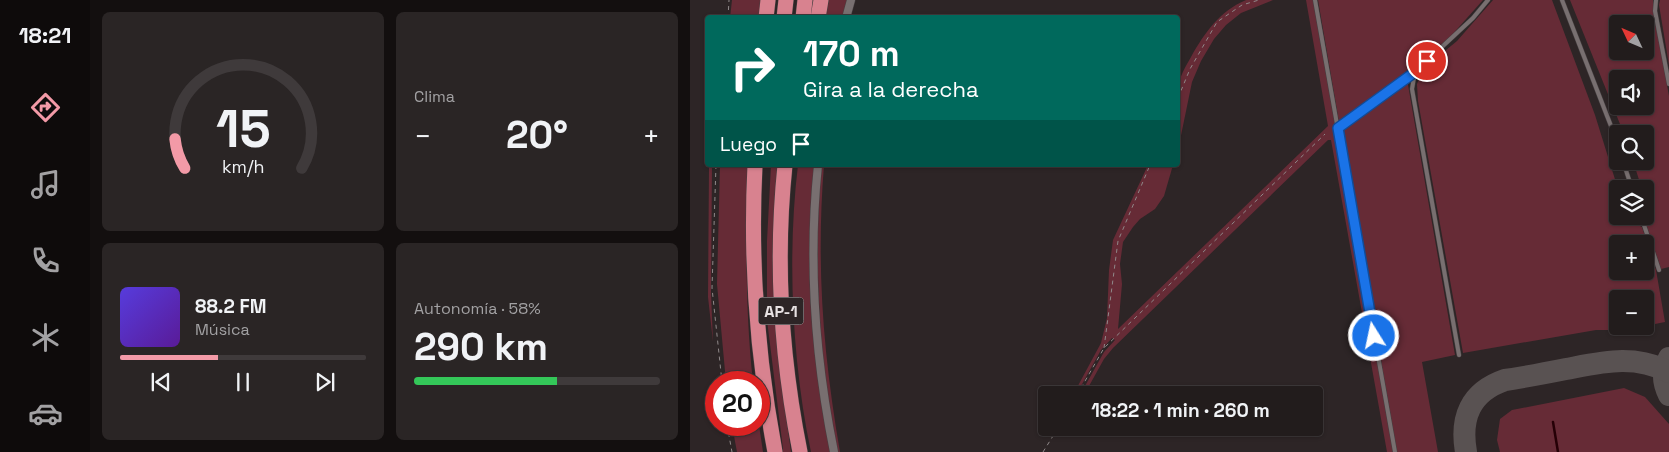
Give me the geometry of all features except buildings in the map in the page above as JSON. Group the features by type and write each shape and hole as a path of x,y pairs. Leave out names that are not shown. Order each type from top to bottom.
{"highway":[{"path":"766,15 768,0"},
{"path":"784,15 786,0"},
{"path":"804,15 806,0"},
{"path":"818,15 821,0"},
{"path":"755,167 752,214 755,309 763,371"},
{"name":"AP-1","path":"763,371 758,222 764,167"},
{"name":"AP-1","path":"785,167 780,266 781,324 800,452"},
{"name":"AP-1","path":"770,420 775,452"}],"street":[{"path":"847,15 851,0"},
{"path":"818,167 815,194 814,270 816,321 820,370 834,452"}],"lane":[{"path":"1315,0 1395,452"},
{"path":"1338,128 1415,72 1473,18 1488,0"},
{"path":"1562,0 1611,125"},
{"path":"1656,0 1655,10 1669,84"},
{"path":"1415,72 1412,89 1458,355"},
{"path":"1644,225 1659,270"}],"path":[{"path":"728,15 729,0"},
{"path":"1180,93 1190,69 1217,22 1242,5 1259,0"},
{"path":"1082,386 1104,348 1325,134"},
{"path":"716,167 712,288 721,371"},
{"path":"1104,348 1118,241 1149,167"},
{"path":"729,436 732,452"},
{"path":"1043,452 1053,436"}],"shaded area":[{"path":"732,0 761,0 759,15 730,15"},
{"path":"829,0 848,0 844,15 826,15"},
{"path":"1246,0 1273,0 1241,13 1226,25 1214,39 1201,61 1192,82 1180,140 1180,81 1183,72 1202,39 1214,23 1228,10"},
{"path":"1306,0 1313,0 1393,452 1387,452 1331,140 1328,140 1113,348 1104,359 1089,386 1085,386 1104,352 1115,340 1112,338 1101,350 1081,386 1078,386 1101,343 1107,318 1109,270 1113,240 1147,167 1172,167 1164,196 1155,209 1140,219 1123,242 1120,264 1122,284 1118,329 1328,126"},
{"path":"1318,0 1483,0 1451,36 1411,71 1339,122"},
{"path":"1493,0 1552,0 1595,115 1609,160 1609,170 1612,170 1615,180 1609,180 1609,225 1638,225 1642,227 1645,235 1609,235 1609,280 1654,280 1654,264 1665,322 1654,324 1654,290 1609,290 1609,330 1596,330 1463,353 1418,101 1417,84 1422,72 1457,41"},
{"path":"1570,0 1653,0 1669,96 1669,267 1661,269 1654,248 1654,235 1650,235 1646,225 1654,225 1654,180 1639,180 1636,170 1654,170 1654,125 1620,125 1616,115 1654,115 1654,70 1609,70 1609,97"},
{"path":"1660,0 1669,0 1669,65 1659,5"},
{"path":"1407,79 1455,355 1422,362 1438,452 1397,452 1341,132 1345,125"},
{"path":"709,167 712,167 711,293 713,342 708,297"},
{"path":"720,167 748,167 747,274 752,371 725,371 717,284"},
{"path":"771,167 778,167 774,241 775,320 791,452 783,452 767,320 767,241"},
{"path":"798,167 814,167 810,231 810,298 817,370 830,452 811,452 799,382 792,272"},
{"path":"821,167 824,167 821,274 825,344 840,452 837,452 829,410 823,357 818,274"},
{"path":"1624,388 1645,397 1669,424 1669,452 1500,452 1497,440 1500,419 1512,410"},
{"path":"734,436 761,436 763,452 737,452"}],"waterway":[{"path":"1553,422 1558,452"}],"taxiway":[{"path":"1669,358 1664,376 1665,386 1669,395"},
{"path":"1466,452 1465,428 1466,417 1470,408 1483,392 1505,380 1618,361 1643,363 1669,372"}],"route":[{"path":"1374,336 1338,128 1415,72 1427,61"}]}
